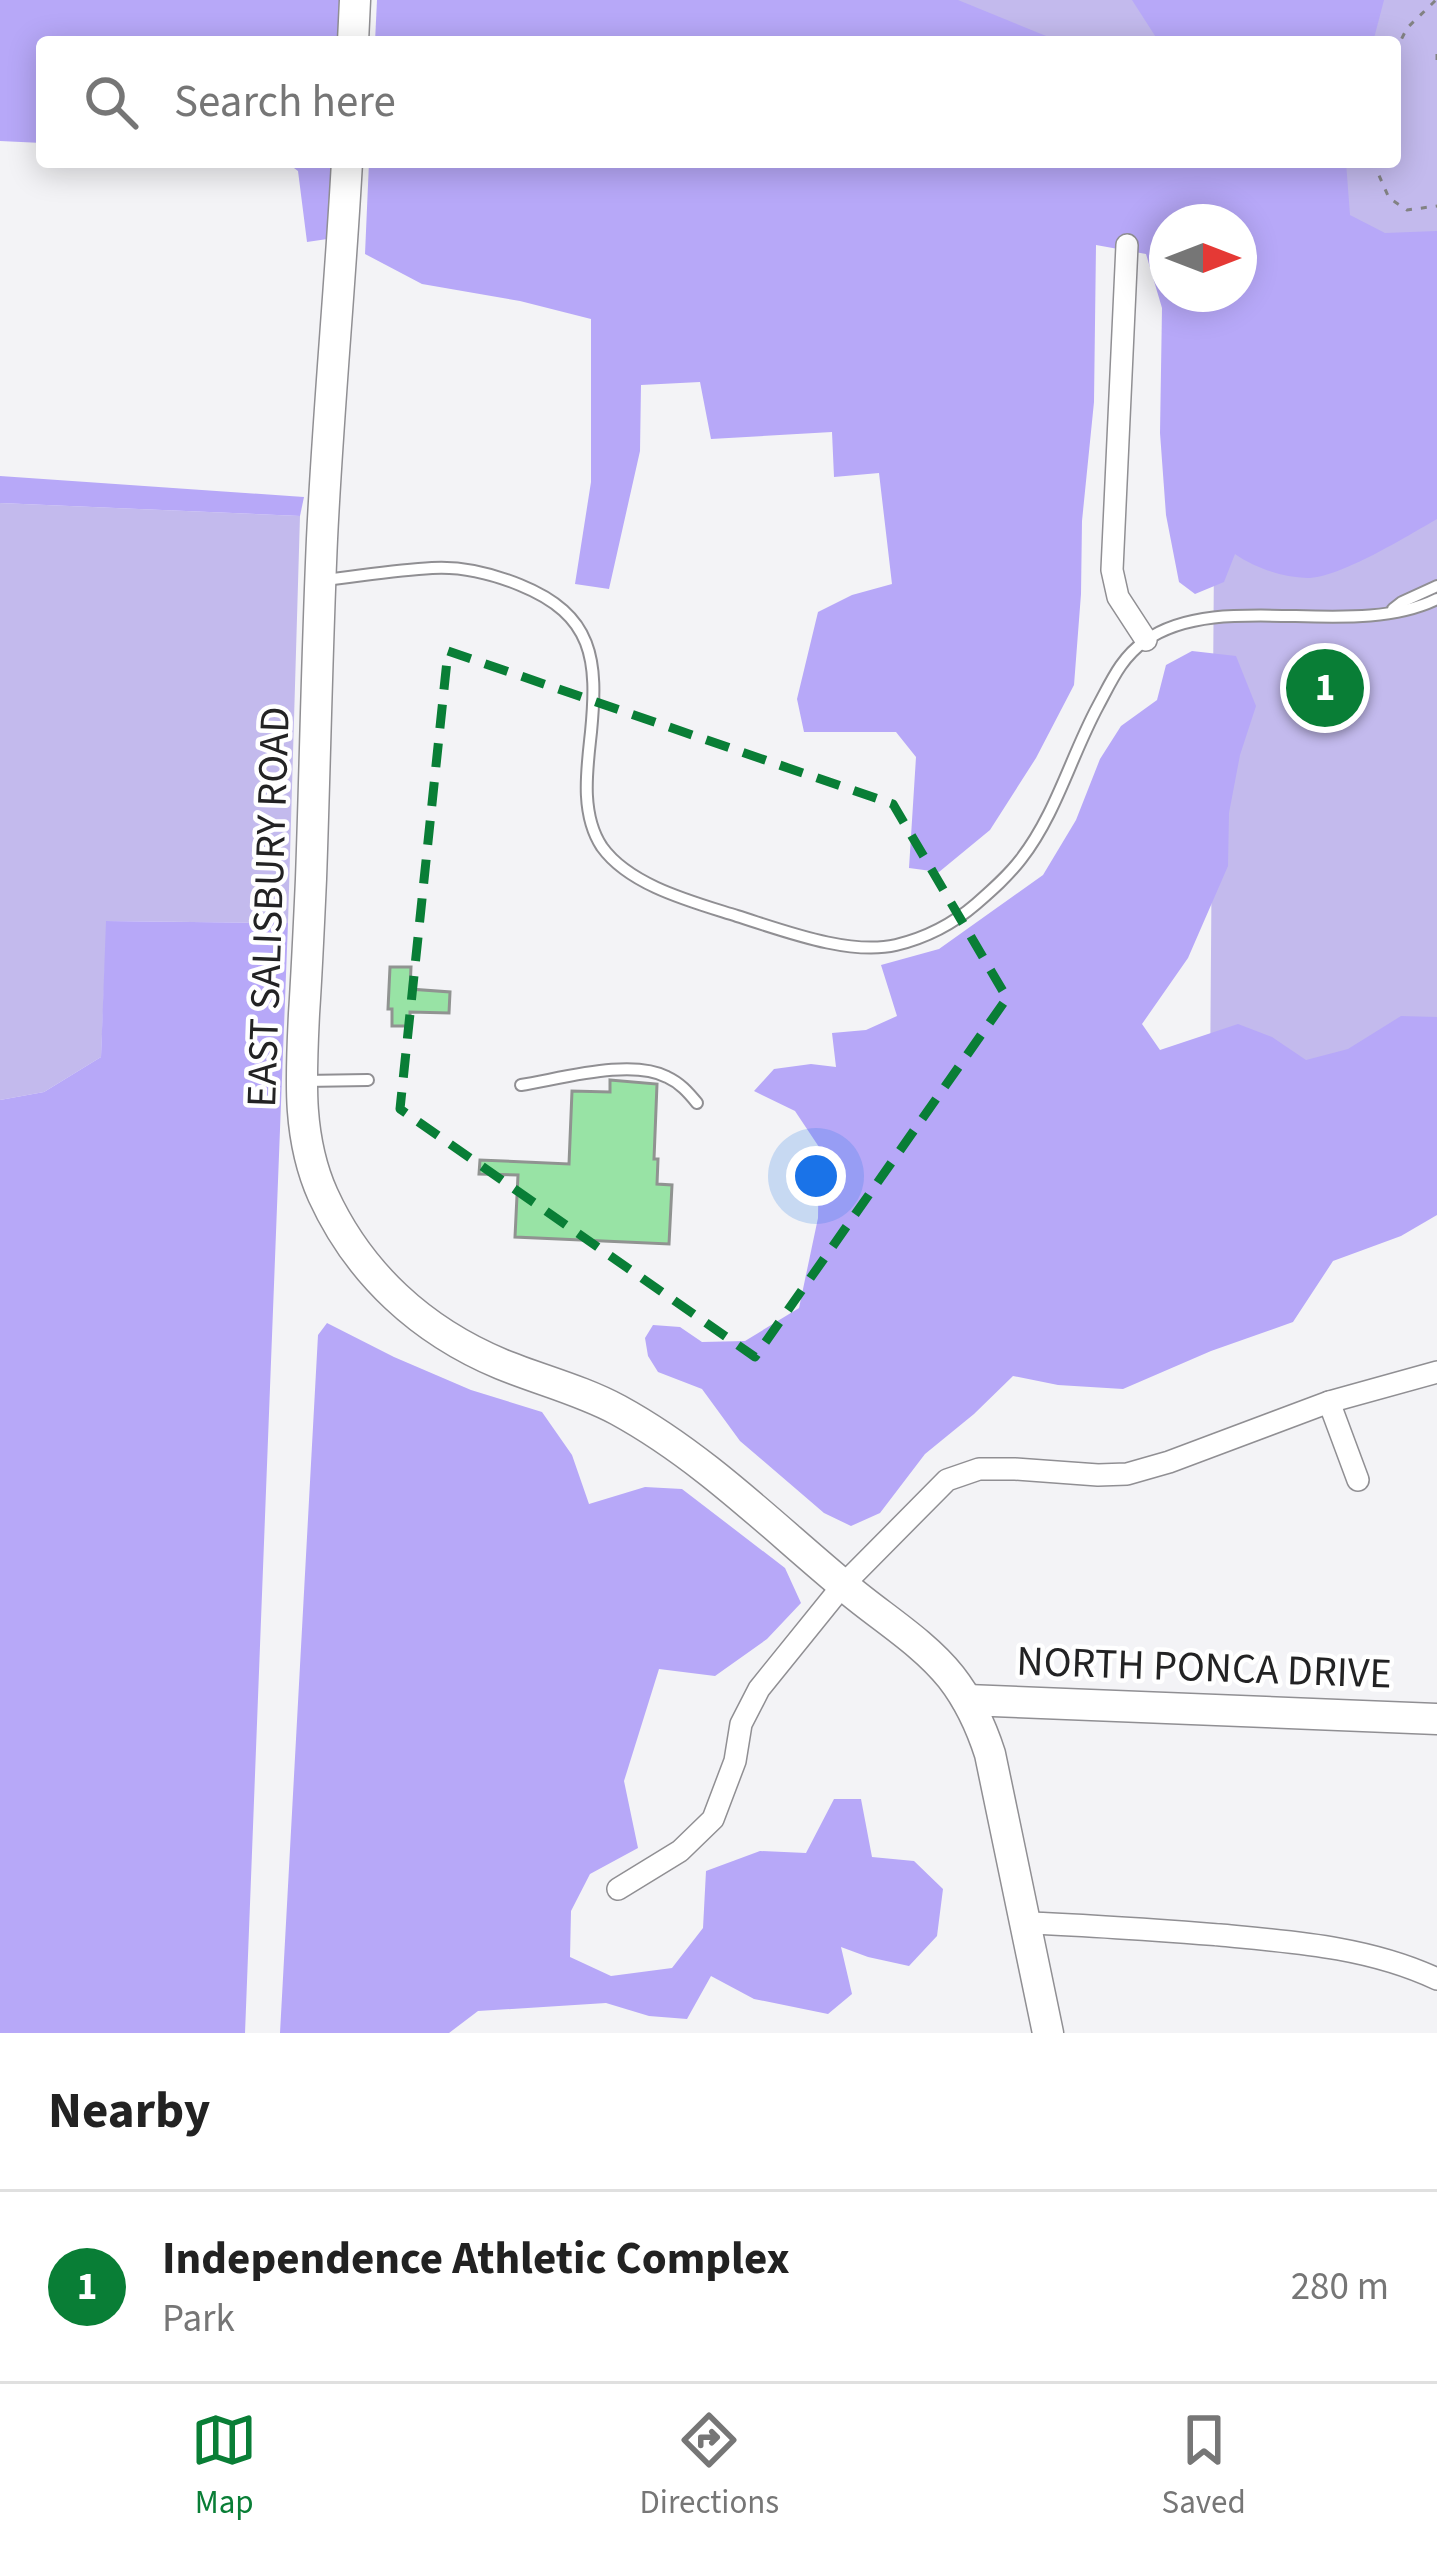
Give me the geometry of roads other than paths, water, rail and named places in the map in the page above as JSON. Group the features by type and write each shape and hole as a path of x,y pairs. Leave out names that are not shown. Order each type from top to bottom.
{"street":[{"path":"353,36 355,0"},
{"name":"EAST SALISBURY ROAD","path":"346,168 321,580 301,1081 308,1150 322,1193 365,1266 401,1304 461,1347 585,1394 645,1426 693,1459 950,1675 980,1725 990,1754 1048,2033"},
{"path":"1127,245 1112,570 1118,597 1146,640"},
{"path":"618,1889 680,1851 712,1820 735,1761 741,1724 759,1689 843,1585 947,1480 997,1468 1127,1474 1328,1402 1437,1372"},
{"path":"1328,1402 1358,1480"},
{"name":"NORTH PONCA DRIVE","path":"967,1700 1437,1719"},
{"path":"1026,1923 1308,1943 1366,1954 1437,1979"}],"lane":[{"path":"321,580 456,568 484,572 542,594 570,614 589,653 595,695 587,769 589,814 601,845 613,859 647,884 735,915 842,945 893,946 962,915 1024,855 1123,659 1146,640 1208,617 1351,617 1406,611 1437,599"},
{"path":"1391,611 1437,586"},
{"path":"521,1085 639,1071 669,1077 697,1103"},
{"path":"301,1081 368,1081"}],"place":[{"name":"Independence Athletic Complex","path":"1325,688"}]}
